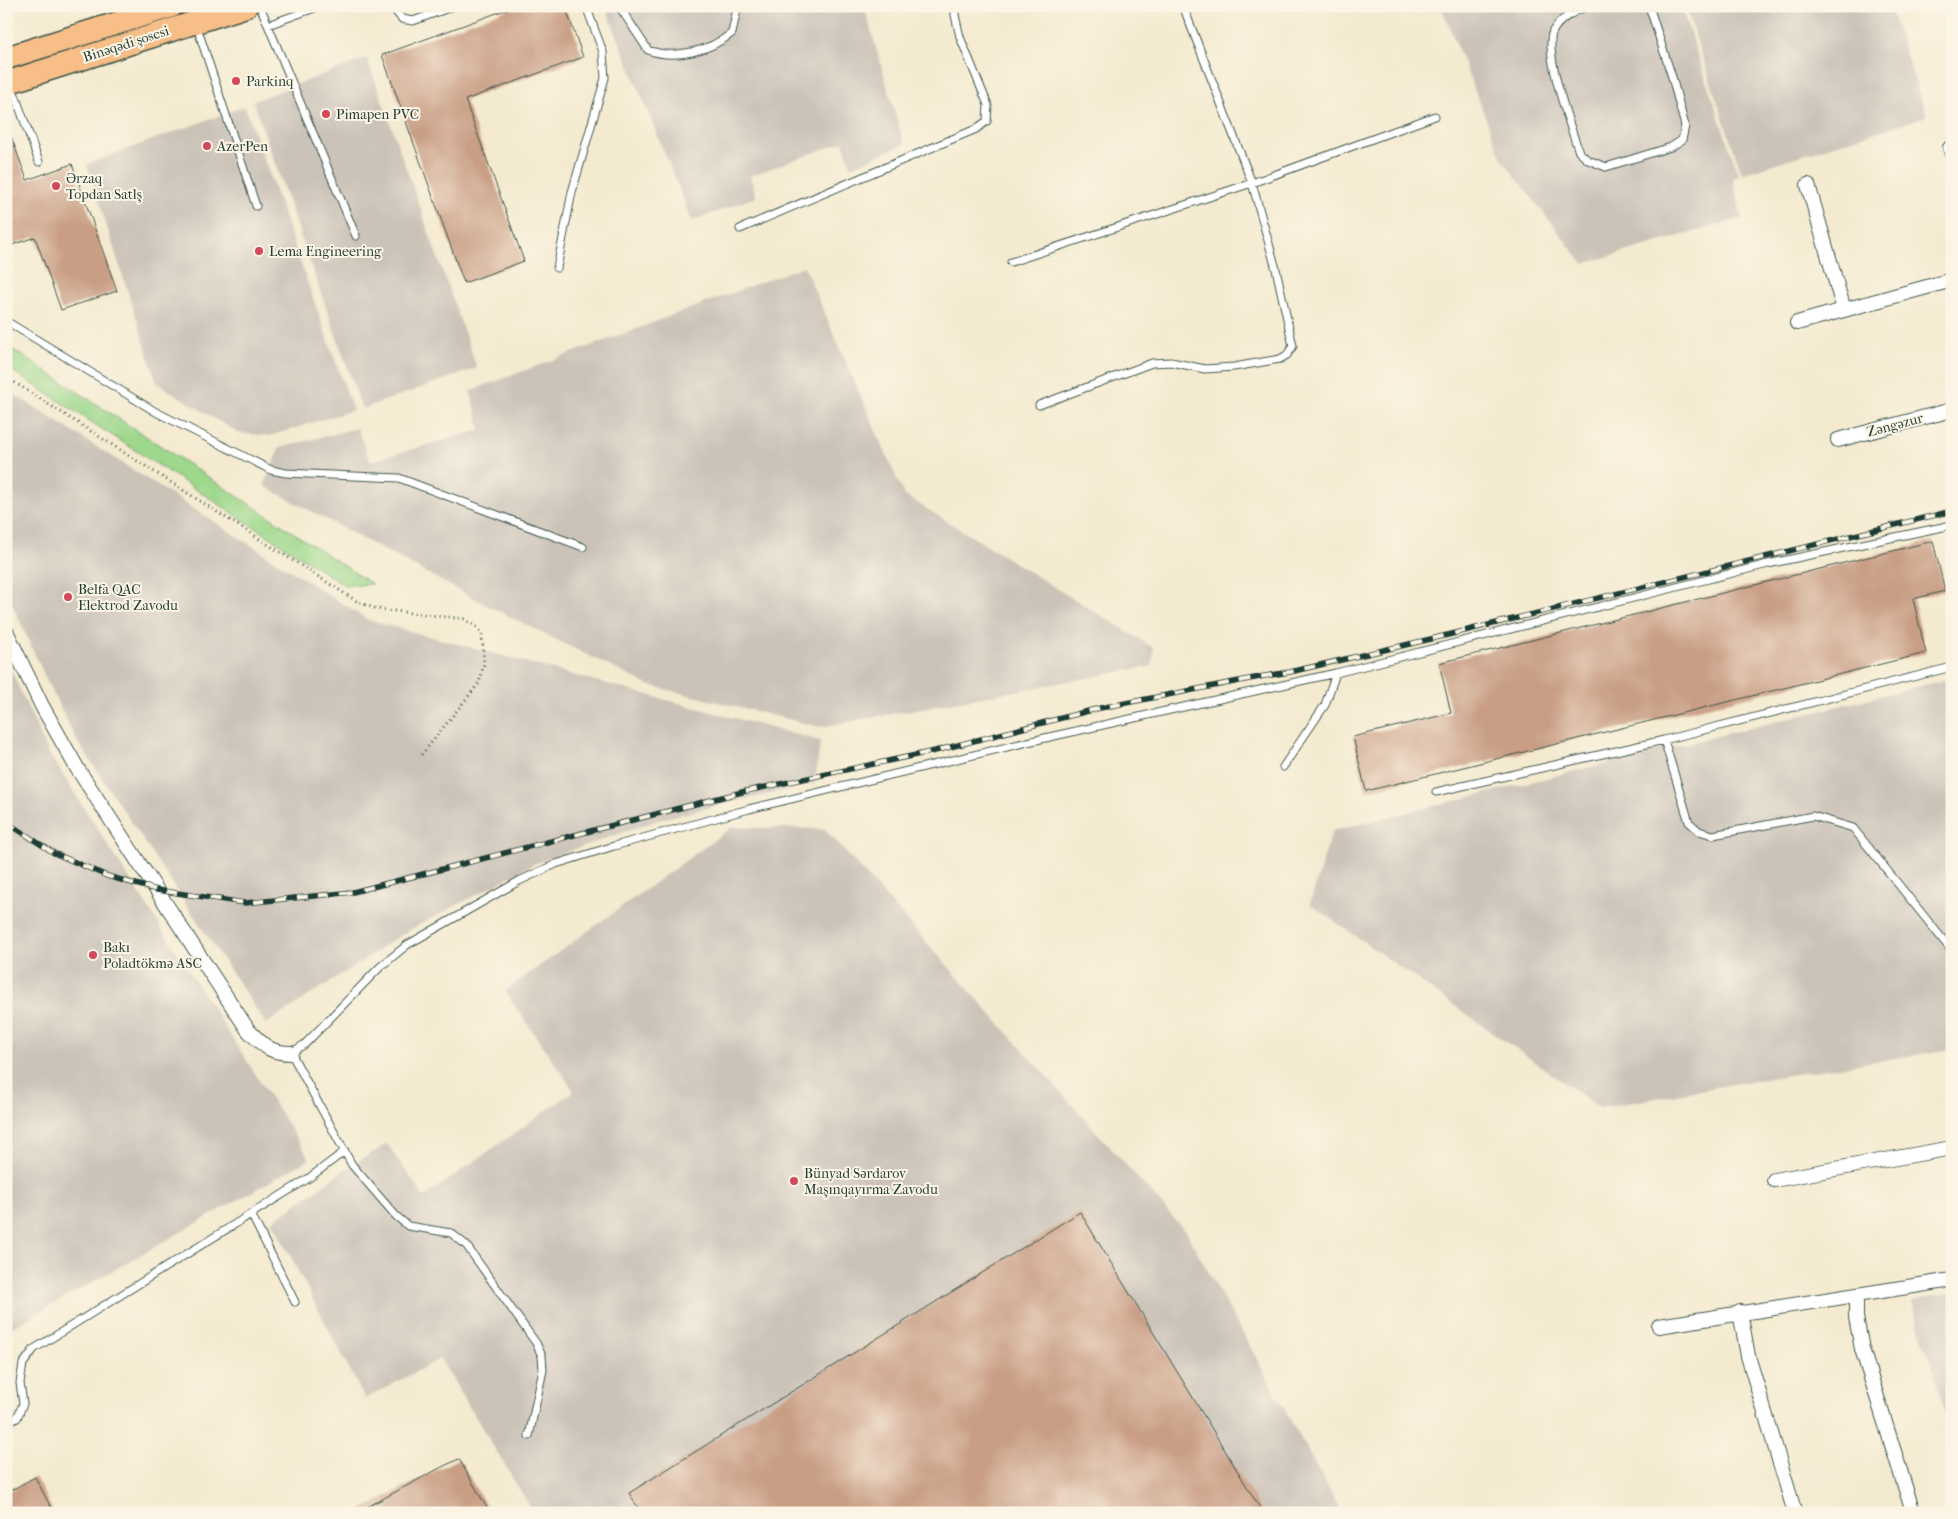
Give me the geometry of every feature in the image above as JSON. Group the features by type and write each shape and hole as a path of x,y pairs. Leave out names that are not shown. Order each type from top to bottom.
{"main road":[{"name":"Binəqədi şosesi","path":"6,58 171,6"},
{"name":"Binəqədi şosesi","path":"8,82 246,6"}],"street":[{"path":"1808,185 1844,310"},
{"path":"1797,323 1952,280"},
{"name":"Zəngəzur","path":"1838,440 1952,410"},
{"path":"6,631 42,706 77,768 248,1030 266,1048 278,1053 291,1053"},
{"path":"1774,1180 1952,1148"},
{"path":"1659,1326 1952,1280"},
{"path":"1856,1295 1856,1317 1862,1349 1912,1509"},
{"path":"1740,1312 1748,1356 1794,1513"}],"lane":[{"path":"260,6 356,236"},
{"path":"268,25 320,6"},
{"path":"391,6 402,19 413,21 454,6"},
{"path":"557,268 572,192 605,78 603,52 586,6"},
{"path":"619,6 648,50 674,56 720,43 732,33 736,7 745,6"},
{"path":"740,229 976,129 987,121 988,105 960,37 955,6"},
{"path":"1039,405 1152,363 1171,362 1205,369 1253,364 1280,359 1287,355 1293,346 1276,269 1252,183 1183,6"},
{"path":"1587,6 1573,12 1559,22 1552,34 1554,70 1579,152 1588,160 1606,167 1671,148 1682,140 1685,126 1672,77 1649,6"},
{"path":"195,22 256,206"},
{"path":"8,82 39,162"},
{"path":"1011,262 1252,183 1435,116"},
{"path":"6,322 156,412 271,470 286,473 399,478 583,547"},
{"path":"529,1436 543,1370 542,1356 536,1343 466,1245 451,1233 408,1226 396,1216 352,1165 291,1053 305,1044 380,967 407,945 519,882 556,864 614,846 778,802 1036,740 1336,673 1768,564 1952,524"},
{"path":"1436,792 1664,740 1952,667"},
{"path":"1283,766 1325,705 1336,673"},
{"path":"1664,740 1689,822 1699,831 1713,835 1813,816 1853,828 1952,951"},
{"path":"6,1424 17,1418 23,1404 20,1383 23,1364 34,1349 309,1178 345,1152"},
{"path":"252,1214 295,1302"}],"path":[{"path":"6,377 358,602 377,609 464,619 476,626 482,635 484,664 480,682 419,758"}],"shaded area":[{"path":"605,6 864,6 904,144 851,167 843,142 750,176 756,197 692,221"},
{"path":"1441,6 1681,6 1739,176 1733,178 1742,218 1583,264 1502,159"},
{"path":"1685,6 1889,6 1927,116 1742,174"},
{"path":"367,58 477,368 362,409 253,101"},
{"path":"245,106 353,410 270,436 238,433 157,383 87,164"},
{"path":"804,266 904,495 1154,648 1152,666 820,727 648,685 490,607 264,486 279,448 357,428 370,461 481,430 470,391"},
{"name":"Belfa QAC Elektrod Zavodu","path":"6,389 368,620 820,741 815,783 661,819 536,863 406,932 266,1024 77,741 6,591"},
{"name":"Bakı Poladtökmə ASC","path":"6,659 48,752 310,1159 6,1331"},
{"path":"1952,678 1952,1049 1739,1083 1600,1108 1310,904 1332,831"},
{"name":"Bünyad Sərdarov Maşınqayırma Zavodu","path":"732,827 825,829 1187,1233 1342,1513 534,1513 440,1359 365,1399 272,1221 352,1165 387,1144 424,1197 574,1091 505,991"},
{"path":"1952,1292 1952,1434 1912,1301"}],"green space":[{"path":"6,345 372,584 346,586 6,367"}],"building":[{"path":"516,6 565,6 583,57 465,100 524,261 464,283 382,55"},
{"path":"8,128 27,180 72,164 117,291 61,310 35,237 6,247 6,129"},
{"path":"1933,541 1945,591 1913,599 1926,653 1366,791 1353,737 1451,713 1439,663"},
{"path":"1080,1212 1263,1513 641,1513 629,1493"},
{"path":"459,1459 490,1513 356,1513 442,1467"},
{"path":"35,1477 54,1513 6,1513 6,1493"}],"railway":[{"path":"6,822 54,853 107,876 157,890 245,903 353,892 742,792 935,751 1100,708 1290,672 1952,511"}],"place":[{"name":"Parkinq","path":"236,81"},
{"name":"Pimapen PVC","path":"326,114"},
{"name":"AzerPen","path":"207,146"},
{"name":"Ərzaq Topdan Satlş","path":"56,186"},
{"name":"Lema Engineering","path":"259,251"},
{"name":"Belfa QAC Elektrod Zavodu","path":"68,597"},
{"name":"Bakı Poladtökmə ASC","path":"93,955"},
{"name":"Bünyad Sərdarov Maşınqayırma Zavodu","path":"794,1181"}]}
